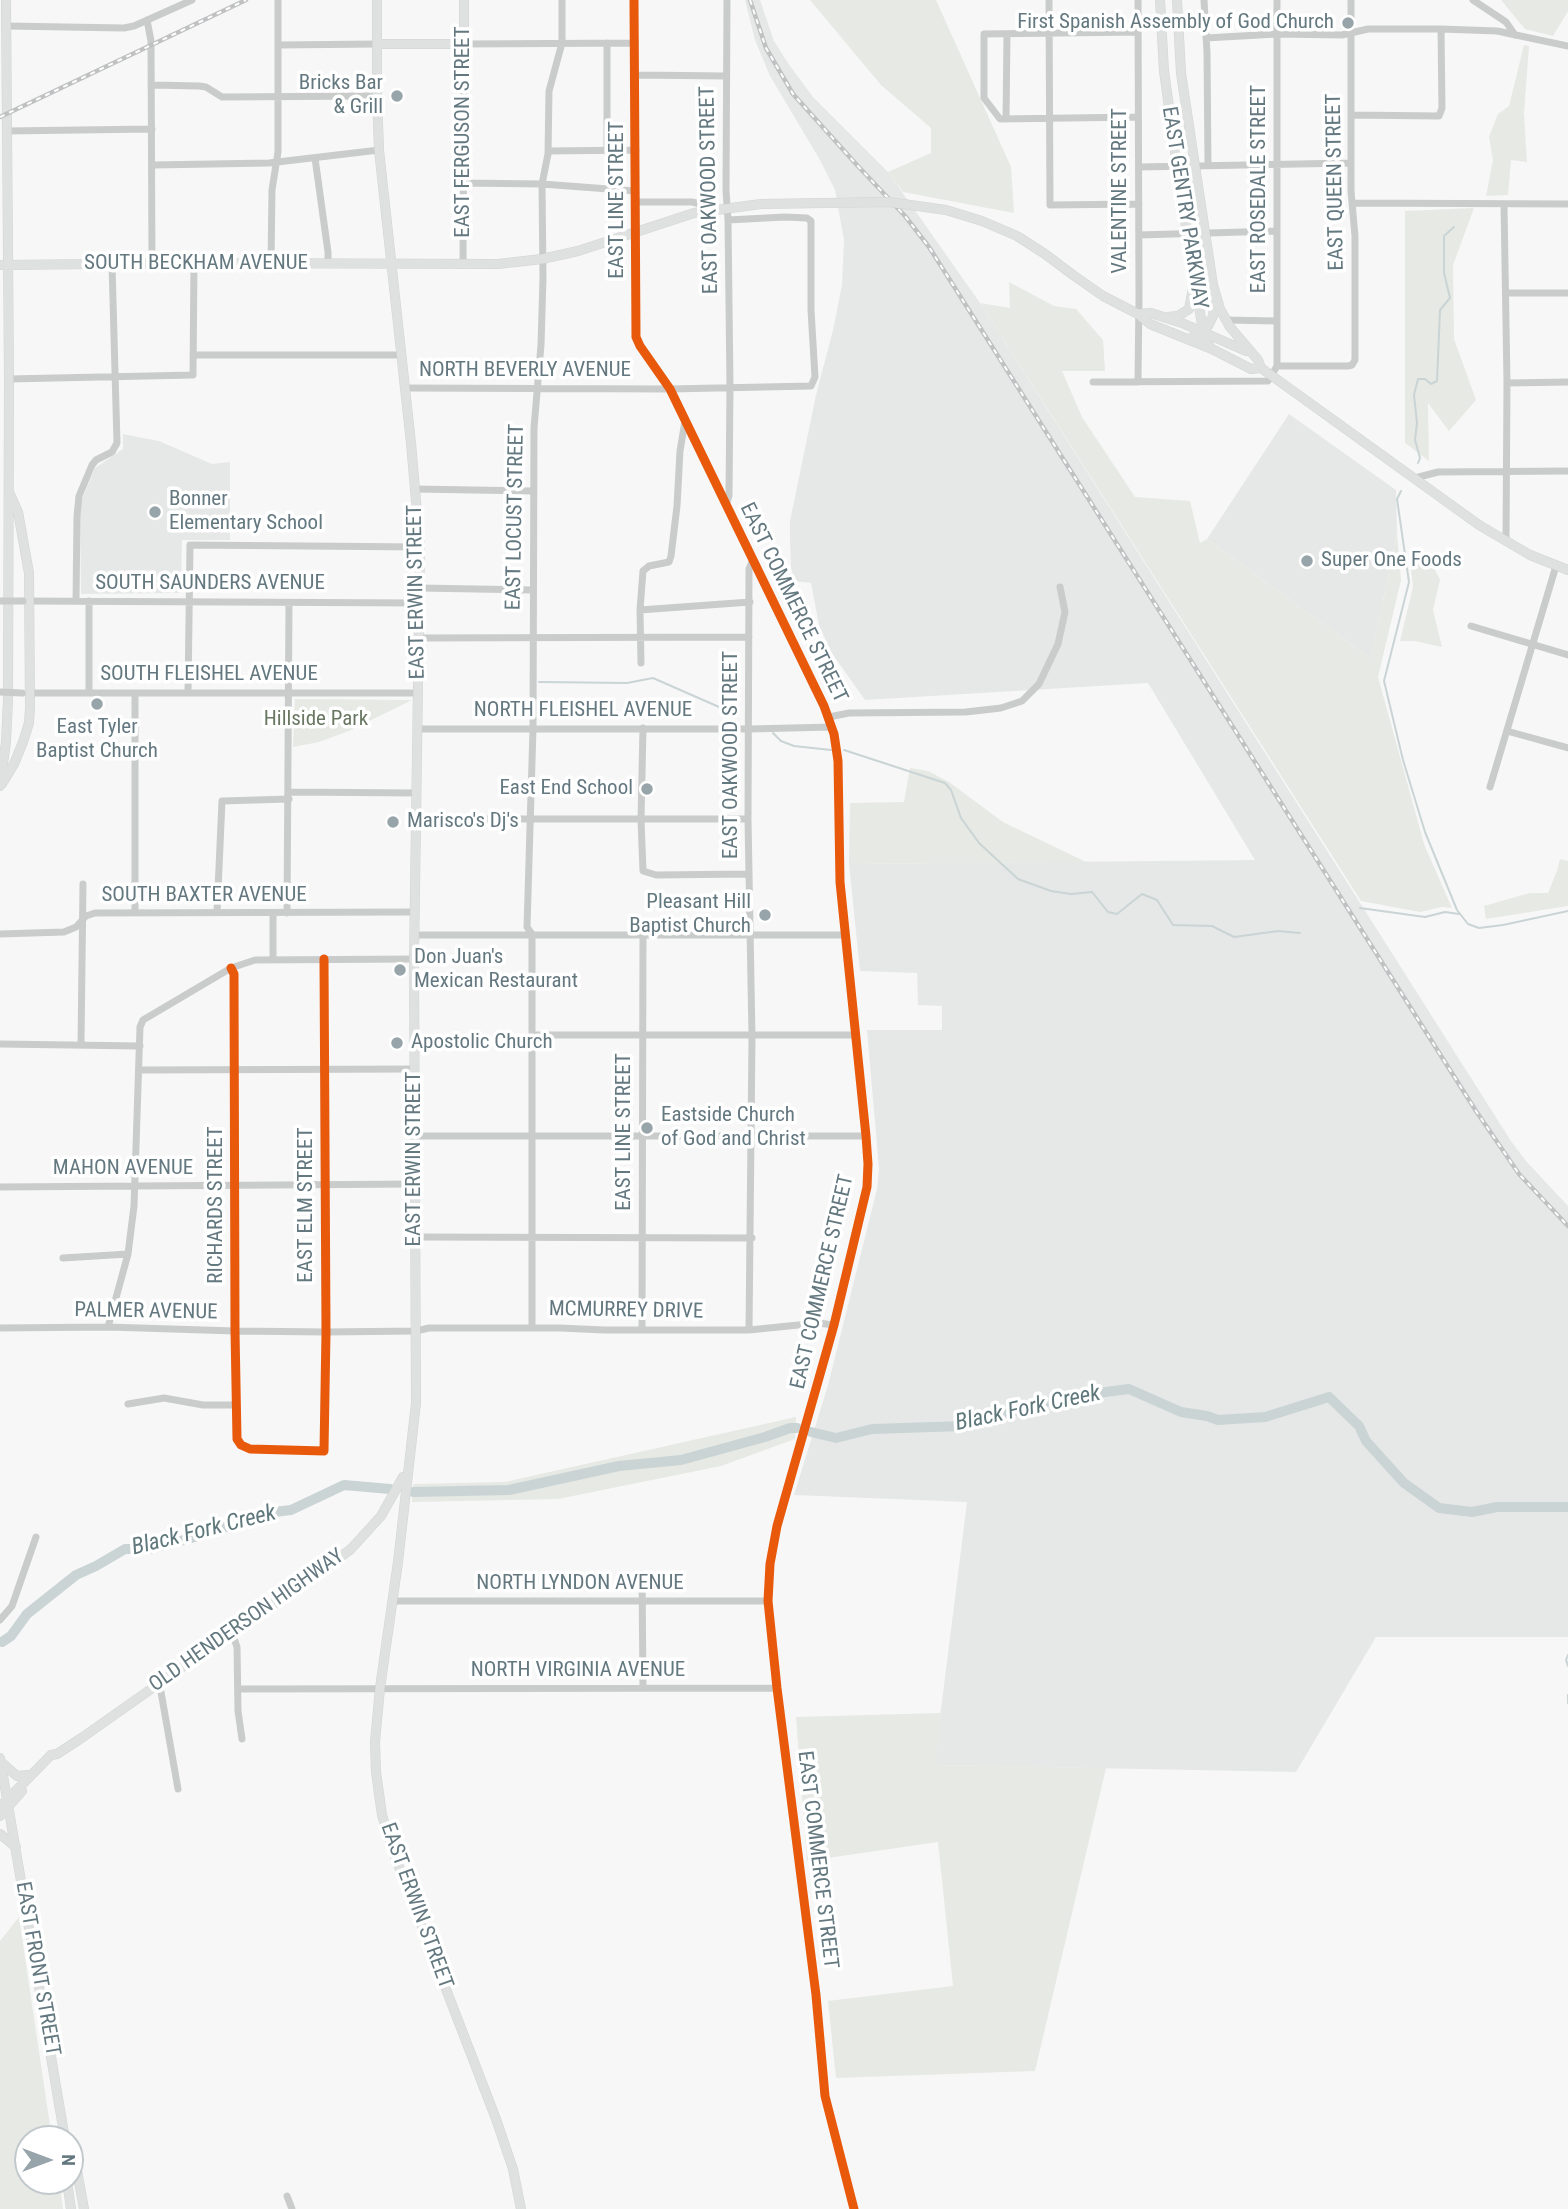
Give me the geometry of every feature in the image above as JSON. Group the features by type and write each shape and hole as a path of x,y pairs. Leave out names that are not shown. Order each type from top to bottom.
{"main road":[{"path":"0,786 8,700 4,490 4,442 9,379 4,265 6,131 3,41 6,0"},
{"name":"EAST ERWIN STREET","path":"377,0 379,150 420,547 414,912 416,1404 380,1688 375,1742 376,1772 386,1828 398,1868 496,2119 513,2169 521,2209"},
{"name":"EAST FERGUSON STREET","path":"464,0 464,44"},
{"name":"EAST GENTRY PARKWAY","path":"1160,0 1164,71 1203,331"},
{"name":"EAST GENTRY PARKWAY","path":"1177,0 1180,63 1213,285 1213,316 1203,331"},
{"path":"377,44 464,44"},
{"name":"SOUTH BECKHAM AVENUE","path":"4,265 498,264 542,259 594,247 685,215 723,208 761,204 889,202 946,210 1017,236 1103,296 1138,314 1150,324 1212,349"},
{"path":"1162,316 1178,316 1189,309 1195,276"},
{"path":"1213,285 1232,331 1253,356"},
{"path":"1138,314 1162,316 1236,345 1258,360 1261,368 1467,517 1506,541 1568,570"},
{"path":"1188,339 1203,331"},
{"path":"1203,331 1206,342 1212,349 1251,369 1261,368"},
{"path":"0,509 4,490"},
{"path":"0,786 14,764 30,715 26,693 28,564 20,521 4,490"},
{"name":"OLD HENDERSON HIGHWAY","path":"0,1816 5,1804 51,1755 57,1754 340,1558 381,1516 400,1485 409,1463"},
{"path":"381,1516 392,1514 401,1522"},
{"name":"OLD HENDERSON HIGHWAY","path":"5,1804 21,1792 57,1754"},
{"path":"0,1760 17,1776 26,1776 33,1772"},
{"name":"EAST FRONT STREET","path":"0,1760 5,1804 16,1847 63,2125"},
{"path":"0,1834 16,1847"}],"street":[{"path":"6,26 120,29 192,0"},
{"path":"271,263 272,190 277,162 278,0"},
{"name":"EAST LOCUST STREET","path":"562,0 562,43 549,90 548,150 542,184 541,345 534,428 533,729 527,927 532,934 532,1035 642,1037"},
{"name":"EAST LINE STREET","path":"634,0 636,337 670,389"},
{"name":"EAST OAKWOOD STREET","path":"726,505 729,496 730,387 728,220 723,208 727,0"},
{"path":"1049,0 1050,205 1139,204"},
{"name":"VALENTINE STREET","path":"1138,0 1138,382"},
{"path":"1204,0 1208,166"},
{"name":"EAST ROSEDALE STREET","path":"1277,0 1277,366"},
{"name":"EAST QUEEN STREET","path":"1277,366 1346,366 1353,363 1355,357 1351,0"},
{"path":"1473,0 1506,22 1515,36"},
{"path":"147,20 150,37 153,164 152,264"},
{"path":"1206,38 1277,34 1342,35 1352,32 1441,29 1489,30 1568,46"},
{"path":"1351,115 1439,116 1443,108 1441,29"},
{"path":"1138,33 984,34 984,98 998,117 1138,117"},
{"path":"1006,119 1007,34"},
{"path":"607,43 607,151"},
{"path":"464,44 635,43"},
{"path":"278,45 377,44"},
{"name":"EAST FERGUSON STREET","path":"463,265 464,44"},
{"path":"636,75 726,76"},
{"path":"151,85 206,87 222,97 377,96"},
{"path":"6,131 152,129"},
{"path":"153,164 277,162 379,150"},
{"path":"548,150 636,150"},
{"path":"315,158 328,264"},
{"path":"1139,167 1351,163"},
{"path":"463,183 542,184 635,191"},
{"path":"635,202 692,202 723,208"},
{"path":"1352,203 1568,204"},
{"path":"1504,204 1506,541"},
{"name":"NORTH BEVERLY AVENUE","path":"404,388 670,389 807,387 813,384 816,373 811,310 810,220 728,220"},
{"path":"1139,235 1278,231"},
{"path":"9,379 193,375 194,263"},
{"path":"76,601 78,502 92,465 112,452 116,446 112,264"},
{"path":"1506,293 1568,293"},
{"path":"1226,320 1277,321"},
{"path":"194,355 401,355"},
{"path":"1093,382 1268,381 1277,366"},
{"path":"1507,383 1568,382"},
{"name":"EAST COMMERCE STREET","path":"670,389 829,717 838,761 839,869 866,1136 867,1187 834,1325 775,1535 768,1601 815,1984 825,2096 854,2209"},
{"path":"641,663 640,610 643,571 649,566 669,562 671,556 685,421"},
{"path":"1415,478 1438,472 1568,471"},
{"path":"415,489 533,491"},
{"path":"188,693 190,545 420,547"},
{"name":"EAST OAKWOOD STREET","path":"749,1330 752,1037 748,819 749,569 754,559"},
{"path":"1490,787 1556,566"},
{"path":"829,717 849,713 966,712 1002,708 1022,701 1039,684 1058,644 1065,612 1060,587"},
{"path":"419,588 533,590"},
{"name":"SOUTH SAUNDERS AVENUE","path":"0,601 419,603"},
{"path":"89,601 89,693"},
{"path":"640,610 750,602"},
{"path":"287,913 289,603"},
{"path":"1471,626 1568,655"},
{"path":"419,638 749,637"},
{"name":"SOUTH FLEISHEL AVENUE","path":"0,692 418,693"},
{"path":"135,693 135,913"},
{"name":"NORTH FLEISHEL AVENUE","path":"418,729 832,727"},
{"path":"643,728 643,870 656,875 749,874"},
{"path":"1507,731 1568,748"},
{"path":"217,912 222,801 289,796 416,793"},
{"path":"416,819 748,819"},
{"path":"81,1044 83,884"},
{"name":"SOUTH BAXTER AVENUE","path":"0,934 64,932 72,930 84,918 95,913 414,912"},
{"path":"272,913 273,959"},
{"path":"414,935 845,934"},
{"name":"EAST LINE STREET","path":"642,1330 643,935"},
{"name":"EAST ELM STREET","path":"238,1442 244,1447 260,1451 324,1451 324,959"},
{"path":"108,1327 128,1254 135,1186 140,1027 143,1020 231,968 255,960 414,959"},
{"name":"RICHARDS STREET","path":"231,968 234,974 238,1442"},
{"path":"642,1037 856,1035"},
{"path":"0,1044 140,1046"},
{"path":"532,1048 532,1328"},
{"path":"140,1070 414,1069"},
{"path":"415,1136 866,1136"},
{"name":"MAHON AVENUE","path":"0,1187 414,1184"},
{"path":"416,1237 752,1238"},
{"path":"63,1258 128,1254"},
{"name":"MCMURREY DRIVE","path":"416,1331 429,1328 749,1330 818,1323 834,1325"},
{"name":"PALMER AVENUE","path":"0,1328 416,1331"},
{"path":"128,1404 164,1398 203,1405 236,1405"},
{"path":"0,1620 12,1606 36,1537"},
{"path":"642,1574 643,1688"},
{"name":"NORTH LYNDON AVENUE","path":"392,1601 768,1601"},
{"path":"232,1632 237,1647 242,1739"},
{"path":"157,1684 161,1692 178,1789"},
{"name":"NORTH VIRGINIA AVENUE","path":"238,1689 777,1688"},
{"path":"287,2196 292,2209"}],"shaded area":[{"path":"745,0 760,0 774,41 788,63 813,97 888,172 980,303 1511,1141 1568,1206 1568,1637 1376,1637 1296,1772 934,1765 967,1502 794,1495 828,1385 877,1189 879,1169 867,1030 942,1030 942,1006 918,1005 917,973 860,971 849,864 1255,860 1148,683 865,700 831,652 819,625 811,583 794,581 790,521 842,285 844,240 835,190 770,76 755,40"},
{"path":"1289,414 1396,490 1397,533 1371,659 1207,539"},
{"name":"Bonner Elementary School","path":"123,434 159,441 212,464 230,462 230,540 182,540 181,593 81,594 82,499 95,468 123,449"}],"green space":[{"path":"810,0 936,0 1011,167 1014,213 903,192 888,172 931,153 931,128 881,85"},
{"path":"1501,0 1568,0 1568,11 1553,36 1525,29"},
{"path":"1524,45 1529,46 1524,113 1527,162 1511,160 1508,195 1486,196 1493,160 1489,137 1498,114 1509,106"},
{"path":"1474,208 1453,265 1454,339 1476,400 1449,431 1428,403 1429,461 1405,443 1405,211"},
{"path":"1009,282 1054,306 1076,309 1103,340 1105,371 1062,371 1082,417 1135,497 1190,501 1200,543 1207,539 1371,659 1397,533 1401,580 1378,677 1424,844 1452,908 1442,907 1420,912 1361,901 980,303 1010,308"},
{"path":"1409,552 1428,555 1440,580 1433,610 1442,647 1415,641 1400,641 1413,587"},
{"name":"Hillside Park","path":"295,699 412,700 349,731 319,742 293,747"},
{"path":"910,768 928,771 949,782 1003,822 1086,862 849,864 850,803 904,802"},
{"path":"1560,859 1568,861 1568,906 1486,919 1484,906 1530,893 1548,893"},
{"path":"796,1417 795,1439 721,1466 558,1499 412,1502 413,1484 505,1482"},
{"path":"941,1713 935,1765 1106,1768 1035,2071 836,2078 828,2001 953,1986 938,1842 807,1861 796,1717"},
{"path":"19,1917 50,2125 14,2125 14,2195 61,2195 63,2209 0,2209 0,1941"}],"waterway":[{"path":"1418,463 1420,458 1415,440 1417,423 1414,395 1418,379 1425,379 1431,384 1437,381 1440,310 1450,298 1444,273 1444,236 1454,227"},
{"path":"1401,491 1397,499 1409,582 1384,681 1403,760 1425,832 1457,910 1468,924 1479,928 1503,925 1568,911"},
{"path":"539,682 627,683 653,678 735,714"},
{"path":"773,733 781,741 794,746 831,750"},
{"path":"844,750 945,783 951,790 961,818 979,843 1018,879 1051,891 1071,894 1092,892 1108,912 1117,914 1142,894 1157,900 1173,925 1212,926 1234,937 1278,931 1300,933"},
{"path":"1360,908 1425,917 1445,912 1459,914"},
{"name":"Black Fork Creek","path":"811,1432 836,1438 872,1429 963,1426 1059,1398 1129,1389 1181,1412 1218,1420 1265,1417 1329,1397 1359,1426 1366,1441 1404,1483 1439,1508 1472,1512 1497,1507 1568,1507"},
{"name":"Black Fork Creek","path":"413,1492 509,1490 619,1466 681,1460 797,1428"},
{"name":"Black Fork Creek","path":"2,1642 11,1636 27,1614 76,1575 125,1549 150,1549 206,1534 266,1513 291,1510 344,1485 390,1489"},
{"path":"1568,1655 1568,1666"},
{"path":"1568,1695 1568,1703"}],"railway":[{"path":"0,117 246,0"},
{"path":"750,0 766,48 793,94 905,216 929,247 1476,1111 1519,1174 1568,1226"}],"cycle path":[{"path":"634,0 636,337 670,389 824,706 834,734 838,761 840,882 866,1136 867,1187 834,1325 777,1526 770,1564 768,1601 816,1995 825,2096 854,2209"},
{"path":"231,968 234,974 237,1439 241,1445 250,1449 324,1451 324,959"}],"place":[{"name":"First Spanish Assembly of God Church","path":"1348,23"},
{"name":"Bricks Bar & Grill","path":"397,96"},
{"name":"Bonner Elementary School","path":"155,512"},
{"name":"Super One Foods","path":"1307,561"},
{"name":"East Tyler Baptist Church","path":"97,704"},
{"name":"East End School","path":"647,789"},
{"name":"Marisco's Dj's","path":"393,822"},
{"name":"Pleasant Hill Baptist Church","path":"765,915"},
{"name":"Don Juan's Mexican Restaurant","path":"400,970"},
{"name":"Apostolic Church","path":"397,1043"},
{"name":"Eastside Church of God and Christ","path":"647,1128"}]}
